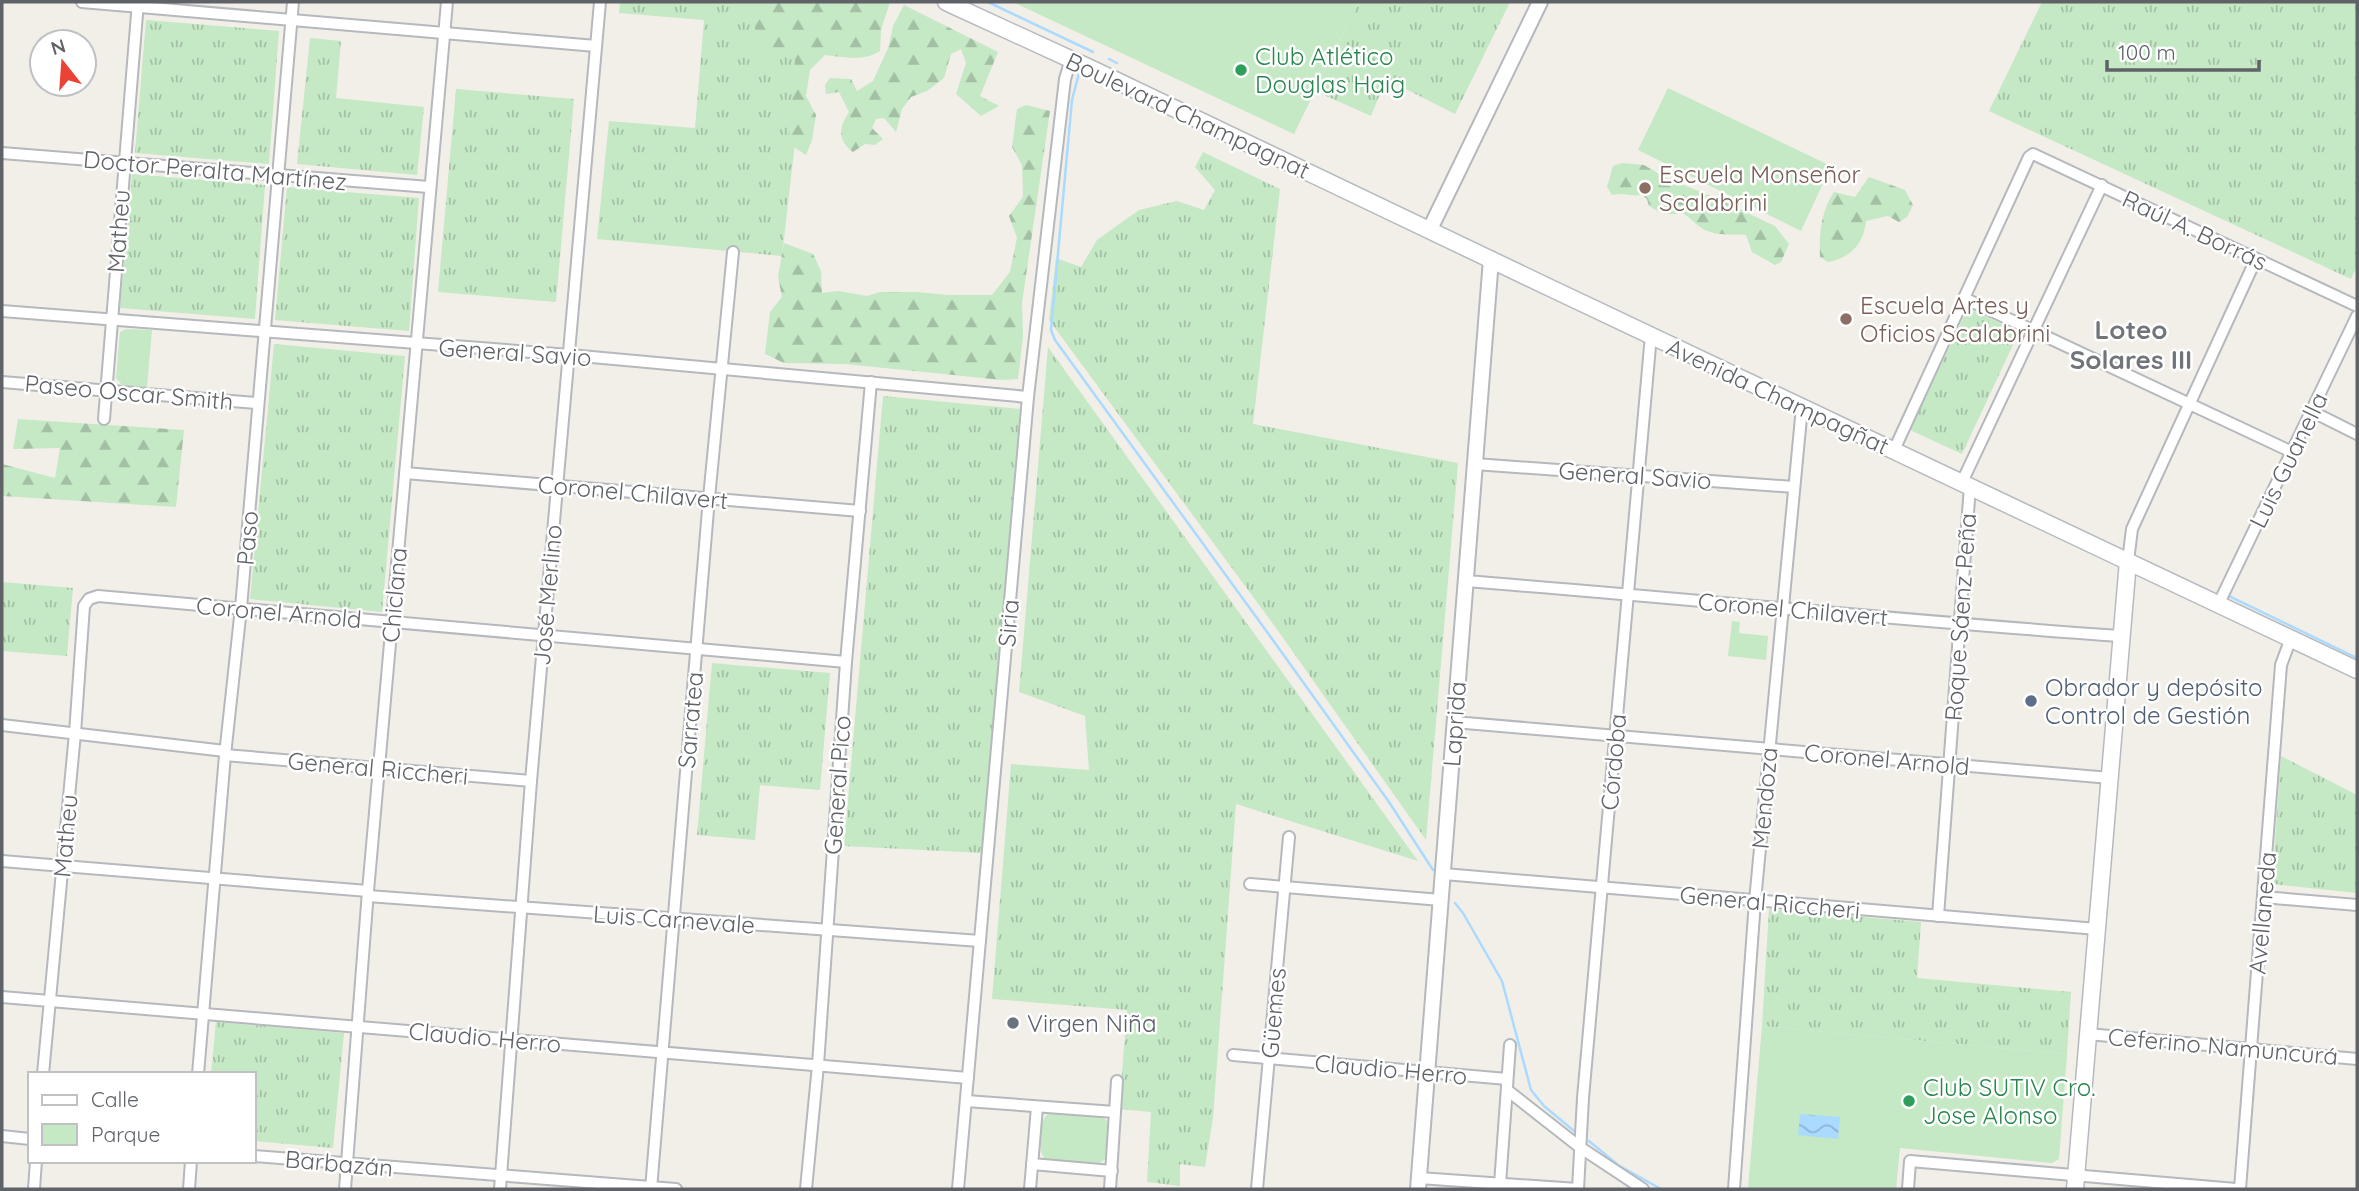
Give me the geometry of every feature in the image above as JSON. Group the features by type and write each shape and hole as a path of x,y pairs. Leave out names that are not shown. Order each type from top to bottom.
{"main road":[{"name":"Boulevard Champagnat","path":"954,3 1430,229"},
{"name":"Avenida Champagñat","path":"1430,229 2357,670"},
{"path":"2076,1182 2128,561"}],"street":[{"path":"82,2 137,4 596,46"},
{"name":"Paso","path":"198,1072 293,2"},
{"name":"Chiclana","path":"345,1189 356,1026 447,2"},
{"name":"José Merlino","path":"499,1189 531,781 600,2"},
{"path":"1430,229 1540,2"},
{"name":"Matheu","path":"104,419 137,4"},
{"name":"Siria","path":"958,1189 1028,397 1063,93 1071,59"},
{"name":"Doctor Peralta Martínez","path":"2,153 429,187"},
{"name":"Raúl A. Borrás","path":"1964,298 2029,157 2033,154 2357,306"},
{"name":"Roque Sáenz Peña","path":"1938,916 1966,484 2102,186"},
{"name":"Sarratea","path":"651,1188 709,498 733,252"},
{"name":"Laprida","path":"1418,1184 1491,259"},
{"path":"2128,561 2132,529 2256,259"},
{"path":"1894,450 1964,298 2292,452"},
{"name":"General Savio","path":"2,311 570,355 1028,397"},
{"name":"Luis Guanella","path":"2219,603 2357,316"},
{"name":"Córdoba","path":"1578,1189 1651,335"},
{"name":"Paseo Oscar Smith","path":"2,382 257,402"},
{"name":"General Pico","path":"806,1189 818,1065 846,662 872,382"},
{"name":"Mendoza","path":"1734,1189 1755,901 1802,407"},
{"path":"2311,411 2357,434"},
{"name":"General Savio","path":"1475,464 1794,487"},
{"name":"Coronel Chilavert","path":"405,474 860,511"},
{"name":"Coronel Chilavert","path":"1465,581 2121,636"},
{"name":"Coronel Arnold","path":"89,599 97,596 846,662"},
{"name":"Matheu","path":"43,1072 75,733 84,606 89,599"},
{"name":"Avellaneda","path":"2238,1189 2281,665 2291,638"},
{"name":"Coronel Arnold","path":"1454,722 2110,778"},
{"name":"General Riccheri","path":"2,725 225,753 531,781"},
{"name":"Güemes","path":"1257,1189 1289,837"},
{"name":"Luis Carnevale","path":"2,861 522,908 980,941"},
{"name":"General Riccheri","path":"1444,874 2097,929"},
{"path":"1250,884 1441,900"},
{"path":"2263,897 2357,905"},
{"name":"Claudio Herro","path":"2,996 968,1078"},
{"name":"Ceferino Namuncurá","path":"2088,1034 2357,1059"},
{"path":"1500,1184 1510,1045"},
{"name":"Claudio Herro","path":"1233,1055 1426,1072 1507,1084"},
{"path":"1110,1189 1117,1081"},
{"path":"1507,1084 1581,1148 1643,1189"},
{"path":"966,1101 1115,1112"},
{"path":"1030,1189 1037,1107"},
{"path":"2,1136 28,1139"},
{"name":"Barbazán","path":"256,1156 676,1189"},
{"path":"1908,1189 1910,1161 2076,1182 2238,1189"},
{"path":"34,1189 36,1163"},
{"path":"189,1189 191,1163"},
{"path":"1032,1164 1112,1171"},
{"path":"1418,1184 1500,1184 1578,1189"}],"green space":[{"path":"620,2 763,2 806,46 782,256 597,239 609,121 695,128 704,20 619,13"},
{"path":"749,2 890,2 881,30 880,51 860,58 825,55 810,70 806,96 816,115 812,140 806,155 789,144 795,60 788,51 760,51"},
{"name":"Club Atlético Douglas Haig","path":"1013,2 1358,2 1294,134"},
{"path":"1358,2 1510,2 1455,114 1386,79 1371,116 1315,91"},
{"path":"2042,2 2357,2 2357,266 2351,279 1989,111"},
{"path":"904,5 998,52 980,96 999,106 981,116 956,94 966,63 961,49 951,54 944,78 927,91 911,97 902,109 896,132 884,118 876,119 872,128 883,139 875,145 865,144 853,152 844,143 841,133 849,112 839,92 826,94 825,85 830,78 851,79 857,91 873,81 889,46 893,26"},
{"path":"146,20 279,31 269,164 135,153"},
{"path":"310,38 341,41 336,98 424,107 417,175 297,164"},
{"path":"1668,88 1831,166 1801,231 1638,150"},
{"path":"456,89 574,99 556,302 438,292"},
{"path":"1026,105 1050,111 1022,303 1023,337 1018,379 1002,380 845,364 784,363 765,354 770,312 782,297 778,277 784,243 813,254 821,271 822,293 839,291 867,296 880,292 992,295 1010,272 1017,238 1009,216 1023,197 1022,165 1012,147 1017,109"},
{"path":"1203,152 1280,189 1253,424 1458,463 1426,840 1276,628 1049,320 1056,258 1081,267 1097,240 1139,210 1177,201 1204,210 1215,190 1195,167"},
{"path":"1622,163 1644,165 1666,178 1775,226 1789,244 1781,262 1775,265 1752,252 1746,235 1711,232 1682,213 1669,214 1649,206 1642,195 1612,195 1607,187 1613,166"},
{"path":"132,174 265,185 255,319 120,308"},
{"path":"1869,177 1905,190 1913,205 1907,217 1899,222 1888,216 1866,221 1862,237 1854,249 1843,257 1828,262 1820,257 1820,240 1830,199 1834,192 1855,197"},
{"path":"287,187 419,198 409,331 275,320"},
{"path":"1968,308 2019,332 1962,454 1910,430"},
{"path":"126,329 152,330 147,387 122,385 116,378 120,332"},
{"path":"274,344 405,356 382,612 250,599"},
{"path":"1048,347 1418,861 1236,804 1213,1118 1205,1167 1180,1164 1180,1186 1147,1182 1151,1112 1119,1109 1127,1010 992,999 1011,764 1089,770 1085,716 1019,692"},
{"path":"883,396 1020,409 982,853 844,846"},
{"path":"18,419 184,430 176,507 2,496 2,464 55,478 60,448 13,449"},
{"path":"2,582 73,588 67,656 2,651"},
{"path":"1732,621 1740,622 1739,633 1768,636 1766,660 1728,656"},
{"path":"712,663 830,673 820,790 760,785 755,840 697,835"},
{"path":"2281,756 2357,795 2357,893 2272,884"},
{"path":"1769,909 1921,922 1917,978 2071,992 2067,1054 1762,1026"},
{"path":"216,1022 344,1033 333,1148 256,1141 256,1072 211,1072"},
{"name":"Club SUTIV Cro. Jose Alonso","path":"1762,1026 2067,1054 2059,1159 2052,1163 1900,1148 1896,1189 1748,1189"},
{"path":"1048,1114 1102,1117 1109,1126 1106,1159 1099,1163 1045,1159 1040,1136 1042,1123"}],"water":[{"path":"1800,1114 1840,1117 1838,1139 1798,1135"}],"waterway":[{"path":"988,2 1093,52"},
{"path":"1109,59 1117,63"},
{"path":"1079,73 1072,100 1051,330 1055,340 1389,802 1433,870"},
{"path":"2229,596 2357,658"},
{"path":"1455,903 1502,981 1531,1090 1544,1106 1574,1131"},
{"path":"1589,1141 1618,1165 1661,1189"}],"place":[{"name":"Club Atlético Douglas Haig","path":"1241,70"},
{"name":"Escuela Monseñor Scalabrini","path":"1645,188"},
{"name":"Escuela Artes y Oficios Scalabrini","path":"1846,319"},
{"name":"Obrador y depósito Control de Gestión","path":"2031,701"},
{"name":"Virgen Niña","path":"1013,1023"},
{"name":"Club SUTIV Cro. Jose Alonso","path":"1909,1101"}],"district":[{"name":"Loteo Solares III","path":"2131,344"}]}
